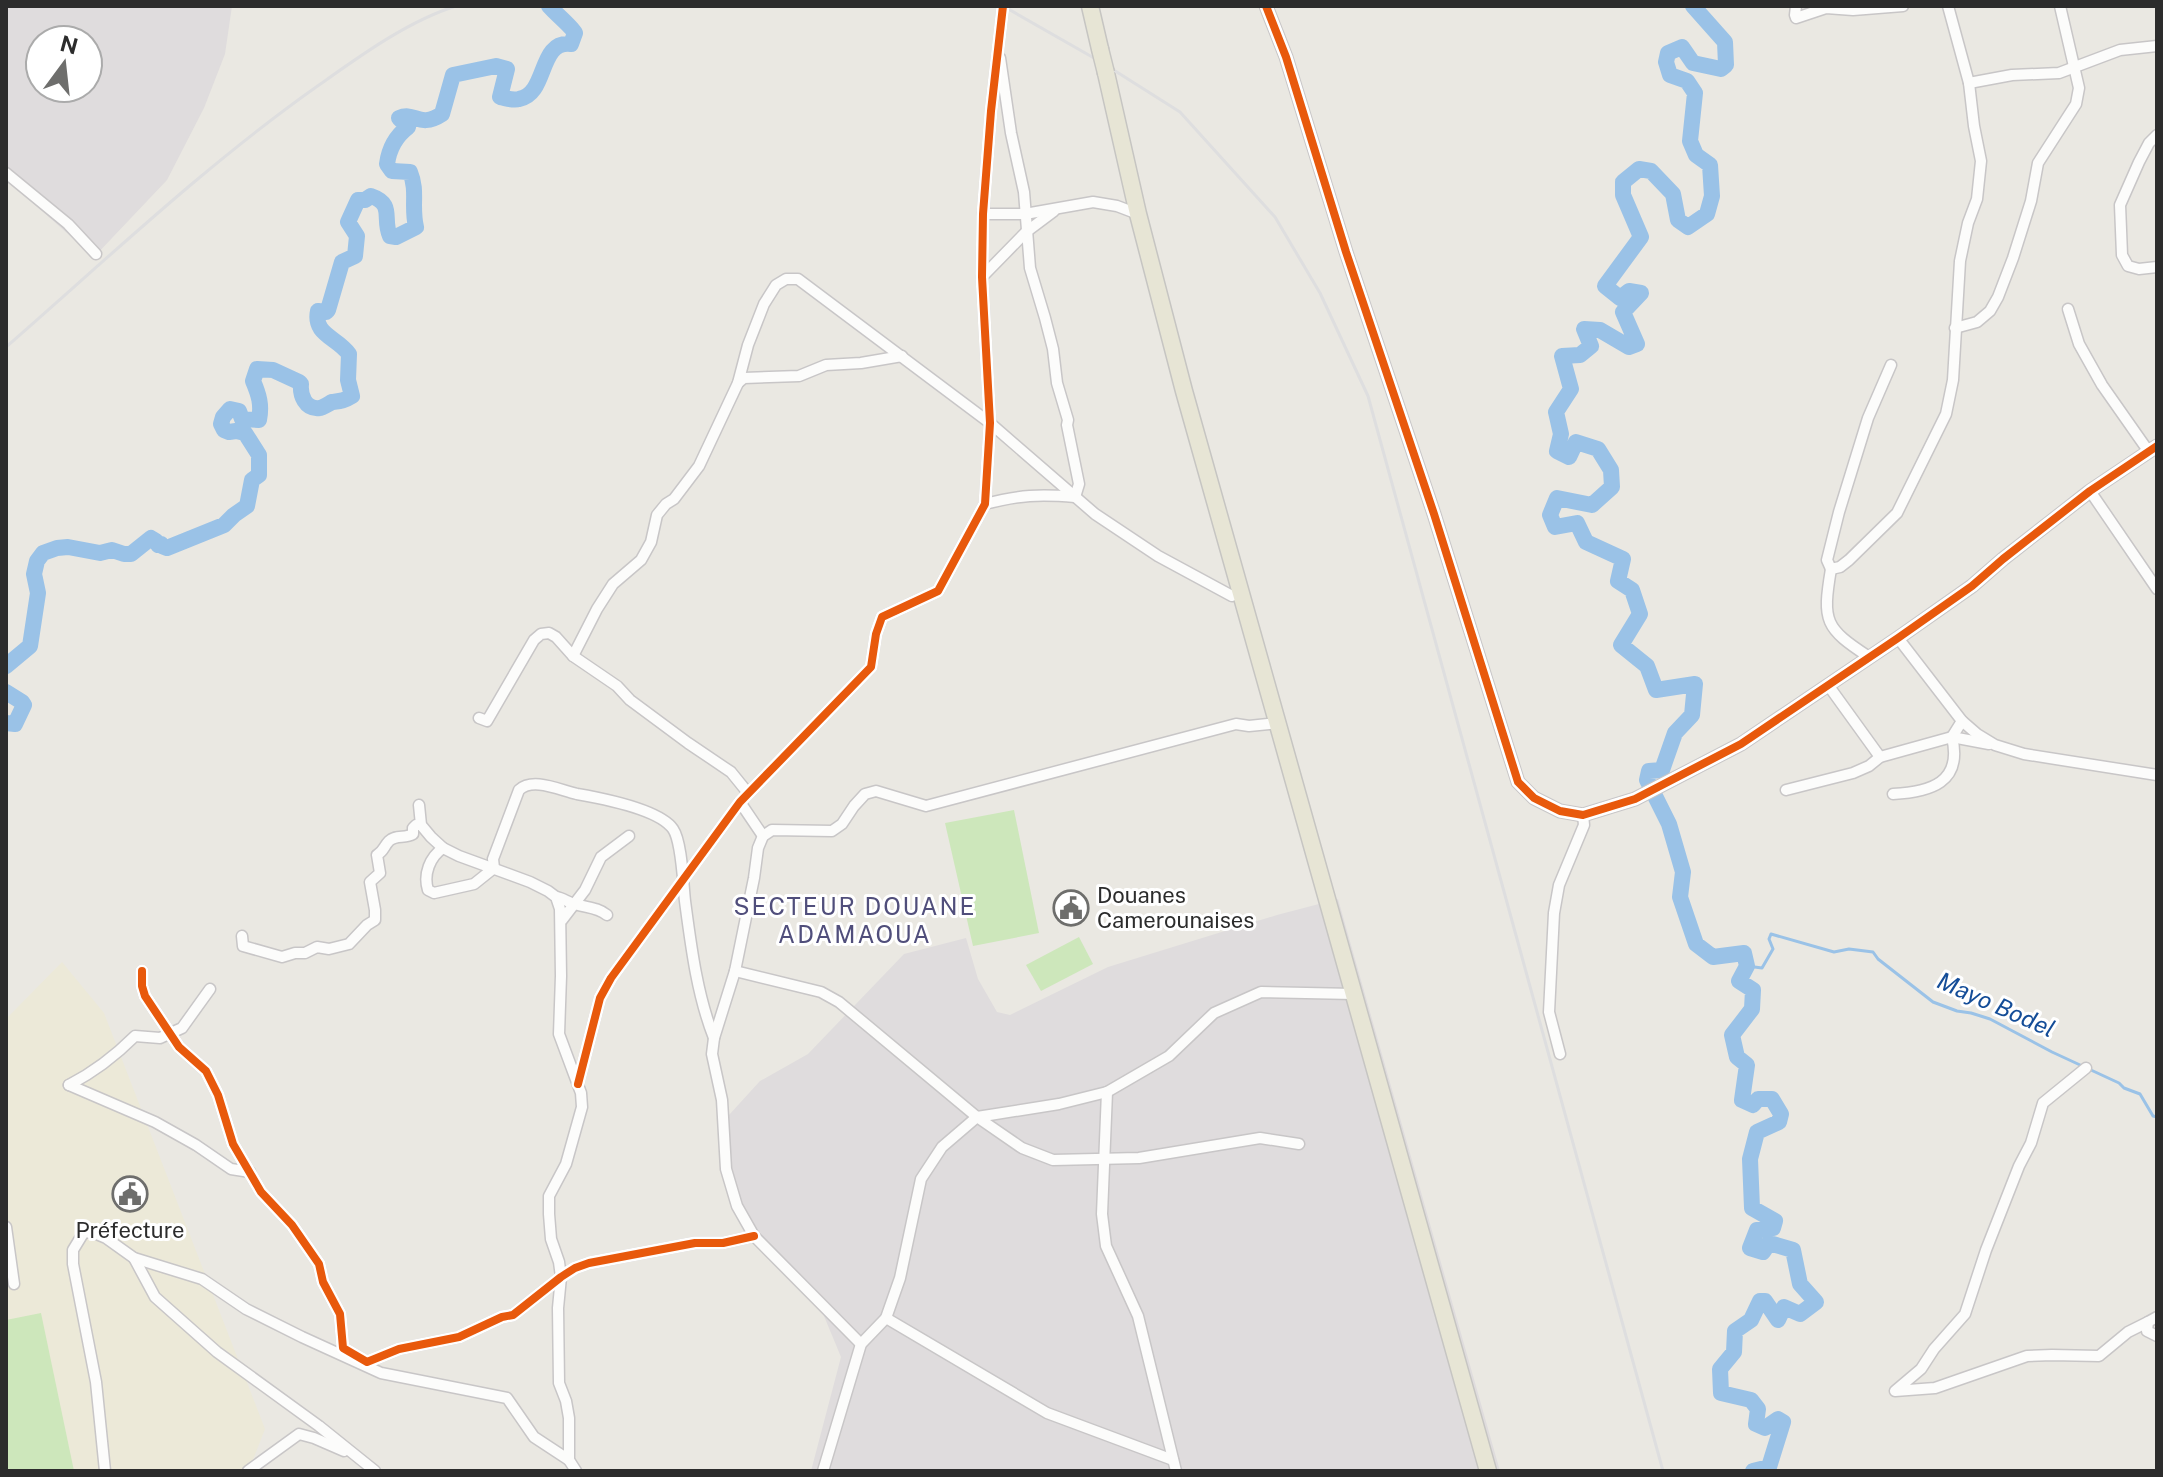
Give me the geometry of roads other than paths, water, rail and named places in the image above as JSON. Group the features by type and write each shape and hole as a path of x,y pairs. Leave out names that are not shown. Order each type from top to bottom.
{"main road":[{"path":"1090,6 1138,214 1184,391 1488,1471"}],"street":[{"path":"578,1084 600,998 611,978 740,802 871,667 882,617 938,591 985,504 990,423 982,277 983,214 1003,6"},
{"path":"1266,6 1286,57 1518,782 1534,798 1560,811 1583,815 1635,799 1741,744 1972,586 2090,491 2153,449 2094,371 2079,344 2068,309"},
{"path":"1796,6 1796,18 1826,8 1853,10 1903,6"},
{"path":"1831,569 1849,560 1897,513 1946,414 1953,380 1960,261 1977,199 1981,161 1969,83 1948,6"},
{"path":"1955,328 1977,322 1990,311 1998,297 2031,201 2038,163 2076,104 2079,88 2060,6"},
{"path":"998,44 1011,133 1024,192 1030,268 1053,349 1057,383 1068,420 1079,484 1075,497"},
{"path":"1969,83 2012,75 2059,73 2120,50 2157,46"},
{"path":"2157,135 2149,143 2120,205 2122,255 2128,266 2139,269 2157,267"},
{"path":"6,173 68,224 96,254"},
{"path":"983,214 1025,214 1093,202 1138,214"},
{"path":"982,277 1026,232 1056,209"},
{"path":"573,656 613,584 641,560 651,542 657,515 674,499 699,466 738,383 764,304 776,285 786,279 798,279 902,356 990,423 1095,514 1158,556 1232,596"},
{"path":"738,383 744,378 799,376 826,365 902,356"},
{"path":"1869,657 1840,638 1830,626 1825,604 1831,569 1827,560 1868,418 1891,365"},
{"path":"2090,491 2157,589"},
{"path":"985,504 1016,496 1075,497"},
{"path":"479,718 487,721 534,640 541,634 549,633 573,656 617,686 630,700 731,772 748,793"},
{"path":"1898,638 1962,721 1995,745"},
{"path":"1828,685 1880,757"},
{"path":"1893,794 1926,790 1939,784 1951,772 1952,737 1962,721"},
{"path":"861,1344 754,1236 737,1206 726,1169 722,1100 712,1054 735,971 758,848 763,836 772,830 832,831 842,824 865,794 876,791 926,806 1236,724 1278,723"},
{"path":"1786,790 1853,773 1880,757 1952,737 2024,754 2157,775"},
{"path":"494,868 493,859 519,790 524,785 534,783 622,804 661,820 673,829 690,936 706,1016 714,1038"},
{"path":"740,802 763,836"},
{"path":"419,805 421,825 443,848 530,882 556,897 607,915"},
{"path":"1560,1054 1549,1012 1554,913 1559,885 1584,825 1583,815"},
{"path":"242,936 243,946 282,957 305,953 317,947 329,949 349,944 375,920 370,882 380,873 377,855 383,852 388,842 396,837 407,838 413,834 416,825 421,825"},
{"path":"562,920 585,890 601,857 629,836"},
{"path":"443,848 433,856 426,882 428,890 434,893 474,884 494,868"},
{"path":"556,897 562,920 559,1034 581,1093 582,1107 566,1164 549,1196 551,1239 561,1277 558,1365 559,1383 569,1418 569,1460"},
{"path":"142,971 145,996 179,1047 206,1071 218,1095 233,1144 261,1192 292,1225 319,1264 323,1282 340,1314 343,1348 367,1362 399,1349 459,1337 513,1315 561,1277 589,1263 695,1243 723,1243 754,1236"},
{"path":"735,971 821,992 839,1002 977,1117 1022,1148 1053,1160 1139,1158 1260,1138 1299,1144"},
{"path":"210,989 182,1028 160,1038 135,1036 89,1075 69,1085 155,1122 231,1169 250,1172"},
{"path":"823,1471 861,1344 886,1318 900,1278 921,1179 942,1147 977,1117 1059,1104 1107,1092 1169,1056 1214,1013 1261,992 1354,994"},
{"path":"2086,1068 2043,1103 2031,1143 1986,1250 1965,1314 1921,1369 1895,1391 1935,1388 2027,1356 2099,1356 2128,1332 2152,1320"},
{"path":"1107,1092 1102,1214 1106,1246 1138,1316 1174,1466"},
{"path":"6,1227 9,1266 14,1284"},
{"path":"105,1471 99,1406 73,1264 73,1250 84,1232 106,1238 134,1258 202,1279 246,1309 381,1373 507,1398 534,1437 569,1460 576,1471"},
{"path":"134,1258 155,1297 217,1352 375,1471"},
{"path":"886,1318 1047,1413 1174,1466"},
{"path":"2152,1320 2147,1331 2157,1336"},
{"path":"248,1471 299,1434 360,1458"}],"waterway":[{"path":"6,666 30,646 38,593 34,574 43,553 68,547 100,553 112,550 131,554 151,538 167,548 224,525 247,506 252,480 259,475 259,455 245,433 229,432 221,424 230,409 239,411 242,419 259,420 259,400 253,381 257,369 273,370 299,382 304,401 311,407 321,408 352,396 348,380 349,354 322,331 317,319 318,311 328,310 342,262 355,256 357,236 348,222 358,200 371,196 383,203 390,236 396,237 416,227 414,186 410,172 392,171 387,164 394,143 408,127 399,118 428,120 442,114 453,75 496,66 507,69 500,97 517,100 528,95 535,88 553,50 560,45 571,44 575,33 549,6"},
{"path":"1693,6 1725,42 1726,65 1721,69 1693,63 1682,47 1668,53 1666,62 1670,75 1687,81 1695,93 1690,141 1696,155 1710,165 1712,196 1707,214 1688,227 1678,220 1673,194 1651,171 1639,169 1623,182 1623,195 1641,237 1605,286 1620,298 1629,291 1641,293 1623,312 1637,344 1629,347 1600,330 1584,329 1591,346 1580,355 1562,356 1571,389 1556,412 1561,434 1557,451 1569,457 1576,442 1598,449 1611,470 1612,487 1592,505 1557,498 1550,515 1555,527 1577,523 1586,542 1623,559 1618,581 1632,590 1640,614 1621,645 1647,666 1656,690 1695,684 1692,715 1675,733 1662,770 1649,771 1647,780 1669,824 1683,872 1680,897 1696,944 1713,957 1744,953 1747,966 1739,981 1753,990 1752,1009 1732,1035 1737,1057 1747,1065 1742,1100 1753,1105 1758,1099 1772,1099 1781,1114 1779,1122 1757,1132 1750,1159 1752,1208 1775,1221 1773,1228 1757,1230 1750,1248 1763,1252 1769,1243 1793,1250 1800,1284 1816,1302 1800,1314 1784,1307 1778,1320 1765,1301 1760,1301 1751,1320 1735,1331 1734,1352 1720,1369 1721,1393 1751,1400 1758,1409 1756,1424 1765,1428 1778,1419 1783,1422 1769,1467 1753,1471"},
{"path":"6,692 24,705 15,724 6,723"},
{"name":"Mayo Bodel","path":"1747,966 1762,968 1773,949 1769,939 1771,934 1834,952 1849,949 1873,952 1933,1002 1990,1019 2119,1083 2140,1094 2153,1116 2157,1117"}],"railway":[{"path":"6,347 159,212 278,115 385,40 456,6"},
{"path":"1003,6 1180,112 1275,217 1320,293 1368,396 1663,1471"}],"place":[{"name":"Douanes Camerounaises","path":"1071,908"},
{"name":"Préfecture","path":"130,1194"}],"district":[{"name":"SECTEUR DOUANE ADAMAOUA","path":"855,921"}]}
